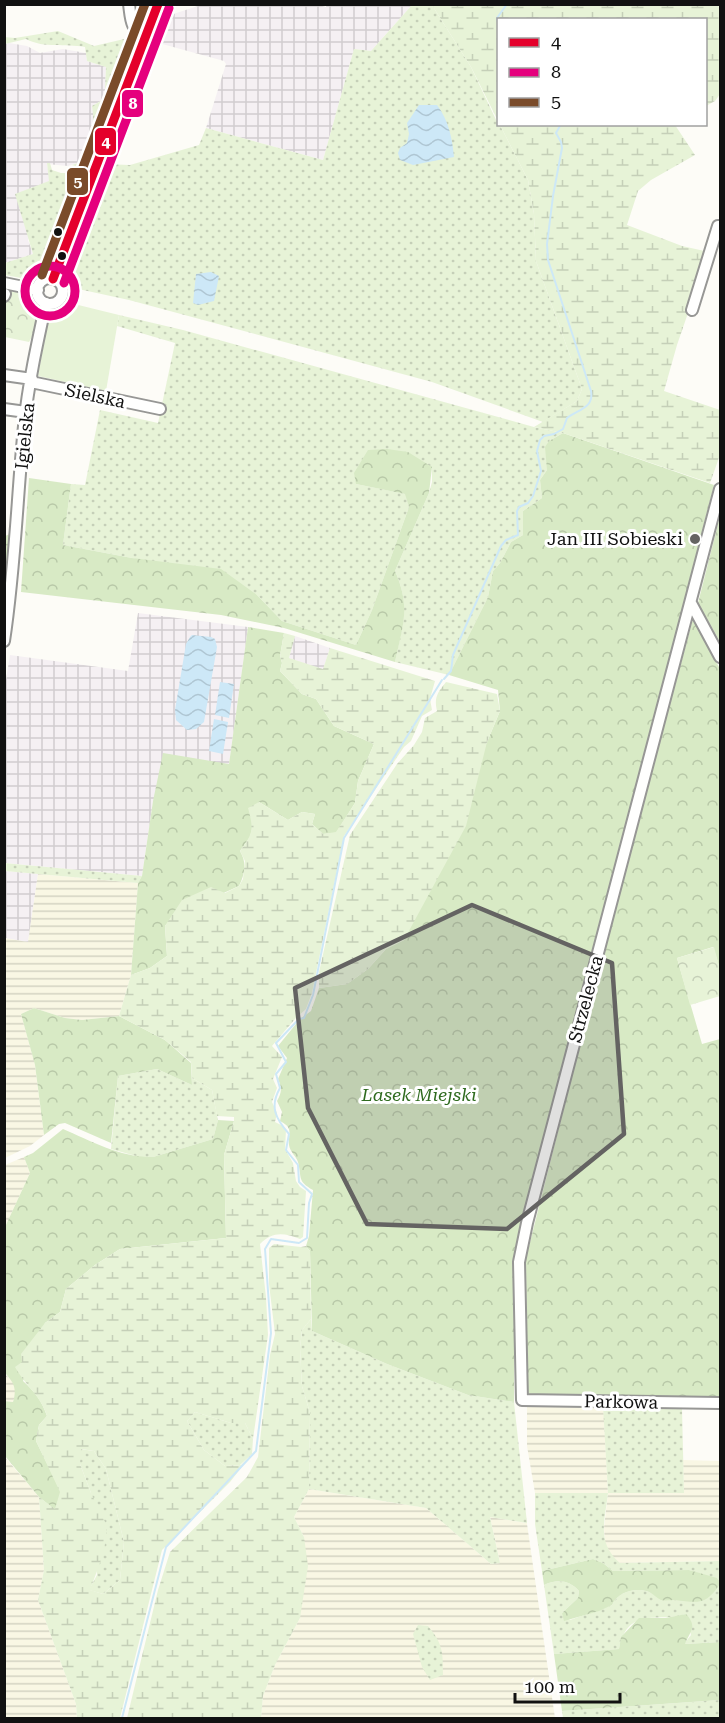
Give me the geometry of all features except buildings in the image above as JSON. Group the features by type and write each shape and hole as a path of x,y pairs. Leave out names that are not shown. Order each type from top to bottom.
{"street":[{"path":"129,4 132,26 139,33 146,35"},
{"path":"53,279 158,4"},
{"path":"692,310 718,226 720,226"},
{"path":"53,279 62,286 62,296 54,304 40,300 38,290 42,282 53,279"},
{"path":"4,283 38,290"},
{"name":"Igielska","path":"4,641 26,412 46,303"},
{"name":"Sielska","path":"4,375 160,409"},
{"path":"4,409 26,412"},
{"name":"Strzelecka","path":"522,1400 519,1262 527,1223 720,489"},
{"path":"691,603 720,657"},
{"name":"Parkowa","path":"522,1400 720,1404"}],"highlighted area":[{"path":"472,905 612,963 624,1134 507,1229 367,1224 308,1108 295,988"}],"shaded area":[{"path":"315,4 326,7 327,4 412,5 371,51 354,49 323,160 206,128 226,64 224,61 155,42 147,50 161,18 201,5"},
{"path":"4,44 27,46 40,53 63,49 86,53 87,61 106,67 105,91 108,97 92,106 94,119 91,149 84,161 68,166 47,164 50,181 28,240 33,254 5,263"},
{"path":"138,613 248,627 229,764 153,801 142,876 5,863 4,692 10,655 128,671"},
{"path":"295,636 330,648 323,670 289,658"},
{"path":"4,871 38,874 28,942 5,938"},
{"path":"38,874 138,883 131,975 119,1016 82,1020 65,1018 34,1008 21,1014 35,1065 44,1135 30,1146 5,1158 4,938 28,942"},
{"path":"24,1157 30,1173 5,1227 5,1165"},
{"path":"4,1373 15,1384 16,1392 13,1402 5,1401"},
{"path":"527,1396 603,1399 608,1493 535,1493 527,1446"},
{"path":"4,1456 39,1497 44,1570 38,1600 76,1704 77,1718 5,1718"},
{"path":"683,1460 720,1461 720,1561 620,1563 609,1554 605,1544 604,1528 608,1493 684,1493"},
{"path":"309,1489 426,1508 491,1564 500,1563 490,1517 526,1523 526,1517 555,1718 261,1718 263,1696 275,1665 300,1618 304,1537 294,1517"}],"green space":[{"path":"133,5 150,5 140,30 135,27"},
{"path":"412,5 432,5 471,67 497,126 501,126 528,180 534,214 536,261 582,389 577,401 543,422 432,382 129,300 69,287 61,276 103,164 130,165 199,145 206,128 323,160 354,49 371,51"},
{"path":"432,5 720,5 720,94 715,101 707,105 707,18 497,18 497,119 471,67"},
{"path":"132,30 138,36 86,169 72,165 84,161 89,148 93,127 92,106 108,97 105,91 106,67 87,61 85,47 47,45 26,39 5,44 4,37 15,38 58,31 94,46 133,37"},
{"path":"501,126 676,126 695,155 651,180 638,191 627,225 682,246 709,252 677,345 664,391 720,410 720,455 710,483 563,433 534,427 577,401 582,389 536,261 534,214 528,180"},
{"path":"47,163 50,163 52,170 61,173 85,173 46,271 32,280 5,275 5,263 33,254 15,194 49,181"},
{"path":"4,290 37,296 37,320 29,342 5,337"},
{"path":"62,301 119,315 106,391 38,376 50,309"},
{"path":"119,315 183,330 563,433 549,441 547,470 540,480 542,498 523,511 523,535 511,542 493,571 488,597 449,675 395,662 404,606 395,571 429,493 432,467 356,484 406,494 409,507 372,610 356,645 282,621 257,595 132,558 63,545 71,484 85,485 100,410 158,423 175,343 117,326"},
{"name":"Lasek Miejski","path":"563,433 714,485 515,1257 514,1402 468,1395 387,1364 312,1331 310,1251 306,1246 313,1190 302,1181 298,1162 290,1147 289,1129 280,1121 282,1112 277,1101 281,1090 278,1079 287,1058 278,1046 300,1019 311,1011 319,988 347,984 368,969 386,949 404,940 500,711 498,690 449,675 488,597 493,571 511,542 523,535 523,511 542,498 540,480 547,470 545,447 549,441"},
{"path":"387,449 408,452 432,467 429,493 395,571 403,595 404,616 395,662 284,628 221,615 21,592 29,478 71,484 63,545 132,558 221,569 257,595 282,621 356,645 372,610 409,507 405,494 356,484 354,473 368,450"},
{"path":"720,516 720,642 698,603"},
{"path":"10,534 9,567 5,599 5,536"},
{"path":"693,619 720,669 720,969 713,947 677,958 702,1044 720,1039 720,1399 527,1396 526,1258 612,918"},
{"path":"248,627 284,633 280,671 302,694 316,699 334,726 374,744 358,781 355,803 336,833 323,834 312,824 315,814 302,812 288,820 259,802 250,837 240,851 244,860 244,868 239,886 173,916 165,926 167,956 150,968 131,975 138,883 142,876 163,753 229,764"},
{"path":"284,633 295,636 289,658 323,669 330,648 435,681 430,699 432,710 422,716 411,741 404,747 344,836 312,993 306,1009 272,1046 282,1057 273,1079 277,1088 272,1102 277,1113 275,1122 286,1130 285,1149 293,1163 296,1181 306,1191 303,1237 300,1239 289,1235 274,1235 260,1244 268,1335 253,1439 245,1423 231,1423 195,1412 187,1421 204,1450 225,1466 241,1465 252,1454 230,1482 162,1550 120,1718 77,1718 76,1704 38,1600 44,1570 39,1497 55,1509 60,1492 36,1441 39,1425 47,1416 41,1402 15,1367 22,1362 21,1354 45,1323 60,1312 66,1289 95,1265 120,1249 226,1238 224,1155 234,1117 217,1116 212,1090 192,1078 191,1062 165,1040 119,1016 131,975 150,968 167,956 165,926 182,900 211,887 225,893 239,886 243,879 245,861 240,851 251,831 248,808 259,802 288,820 302,812 315,814 312,824 323,834 336,832 355,803 358,781 374,744 334,726 316,699 302,694 280,671 282,663 280,656","holes":["81,1449 94,1451 106,1469 124,1542 120,1580 103,1594 90,1590 104,1552 107,1526 80,1464"]},
{"path":"446,682 497,694 500,711 487,742 466,826 404,940 386,949 368,969 347,984 319,988 319,972 350,835 397,764 414,745 422,732 425,718 437,711 437,696"},
{"path":"4,863 142,876 138,883 5,871"},
{"path":"714,947 720,969 720,996 690,1005 677,958"},
{"path":"34,1008 65,1018 82,1020 119,1016 165,1040 191,1063 192,1085 157,1069 118,1076 111,1143 65,1123 59,1124 44,1135 35,1065 21,1014"},
{"path":"157,1069 192,1085 192,1078 212,1090 218,1120 213,1139 143,1158 111,1149 118,1076"},
{"path":"218,1120 234,1121 224,1155 226,1238 120,1249 95,1265 66,1289 60,1312 45,1323 23,1381 38,1397 47,1416 39,1425 36,1441 61,1492 55,1510 39,1497 5,1456 4,1401 13,1402 15,1389 5,1373 5,1227 30,1173 24,1157 33,1153 63,1129 118,1152 153,1157 213,1139"},
{"path":"274,1244 306,1246 310,1251 311,1319 302,1330 300,1348 302,1386 310,1413 309,1489 294,1517 304,1537 308,1566 300,1618 275,1665 263,1696 261,1718 127,1718 158,1590 170,1552 247,1477 258,1457 270,1355 275,1334 269,1284 269,1248"},
{"path":"311,1319 312,1331 387,1364 468,1395 514,1402 527,1523 490,1517 500,1563 491,1564 426,1508 309,1489 310,1413 302,1386 300,1348 302,1330"},
{"path":"603,1406 682,1408 684,1493 608,1493"},
{"path":"195,1412 231,1423 245,1423 253,1439 252,1454 240,1465 225,1466 204,1450 187,1421"},
{"path":"80,1449 94,1451 106,1469 124,1542 120,1580 103,1594 89,1590 97,1575 91,1493 80,1464"},
{"path":"535,1493 608,1493 604,1522 605,1539 612,1555 620,1563 720,1561 720,1642 684,1644 691,1635 686,1614 636,1621 623,1636 619,1649 554,1654 544,1585 563,1582 579,1591 578,1598 562,1613 570,1620 612,1605 618,1597 633,1590 649,1592 661,1599 671,1600 697,1573 689,1570 613,1571 593,1559 542,1571 535,1524"},
{"path":"593,1559 613,1571 689,1570 717,1578 720,1584 706,1599 696,1602 663,1600 649,1592 633,1590 618,1597 612,1605 599,1611 564,1621 562,1613 578,1598 579,1591 563,1582 544,1585 542,1571"},
{"path":"686,1614 692,1626 685,1644 720,1642 720,1700 562,1711 554,1654 619,1649 621,1637 639,1618 665,1618"},
{"path":"418,1625 428,1626 437,1638 441,1649 443,1675 430,1680 422,1667 413,1634"},
{"path":"720,1700 720,1718 563,1718 562,1711"}],"water":[{"path":"419,105 437,105 449,130 454,157 413,165 400,160 398,153 400,148 407,143 409,134 407,123"},
{"path":"211,272 219,276 214,301 198,305 193,303 196,274"},
{"path":"192,635 211,637 215,639 217,647 204,722 196,729 187,730 176,720 175,710 186,644"},
{"path":"220,682 234,684 229,718 215,715"},
{"path":"214,719 228,722 223,754 209,751"}],"waterway":[{"path":"497,18 507,4"},
{"path":"444,679 451,671 453,655 501,546 506,540 518,535 517,511 533,496 541,471 537,451 540,440 544,436 563,429 567,418 585,408 591,397 548,260 547,244 562,148 556,133 560,126"},
{"path":"122,1718 166,1547 256,1451 271,1333 265,1249 271,1239 299,1243 307,1238 309,1203 312,1194 299,1182 298,1165 286,1150 289,1134 276,1112 275,1101 280,1088 276,1074 286,1062 276,1043 299,1019 304,1018 313,995 344,838 442,680"}],"transit line":[{"name":"5","path":"42,275 145,4"},
{"name":"4","path":"53,279 158,4"},
{"name":"8","path":"64,283 169,8"},
{"name":"8","path":"50,266 59,268 70,277 75,291 73,300 64,311 50,316 41,314 30,305 25,291 27,282 36,271 50,266"}],"place":[{"name":"Jan III Sobieski","path":"695,539"}]}
